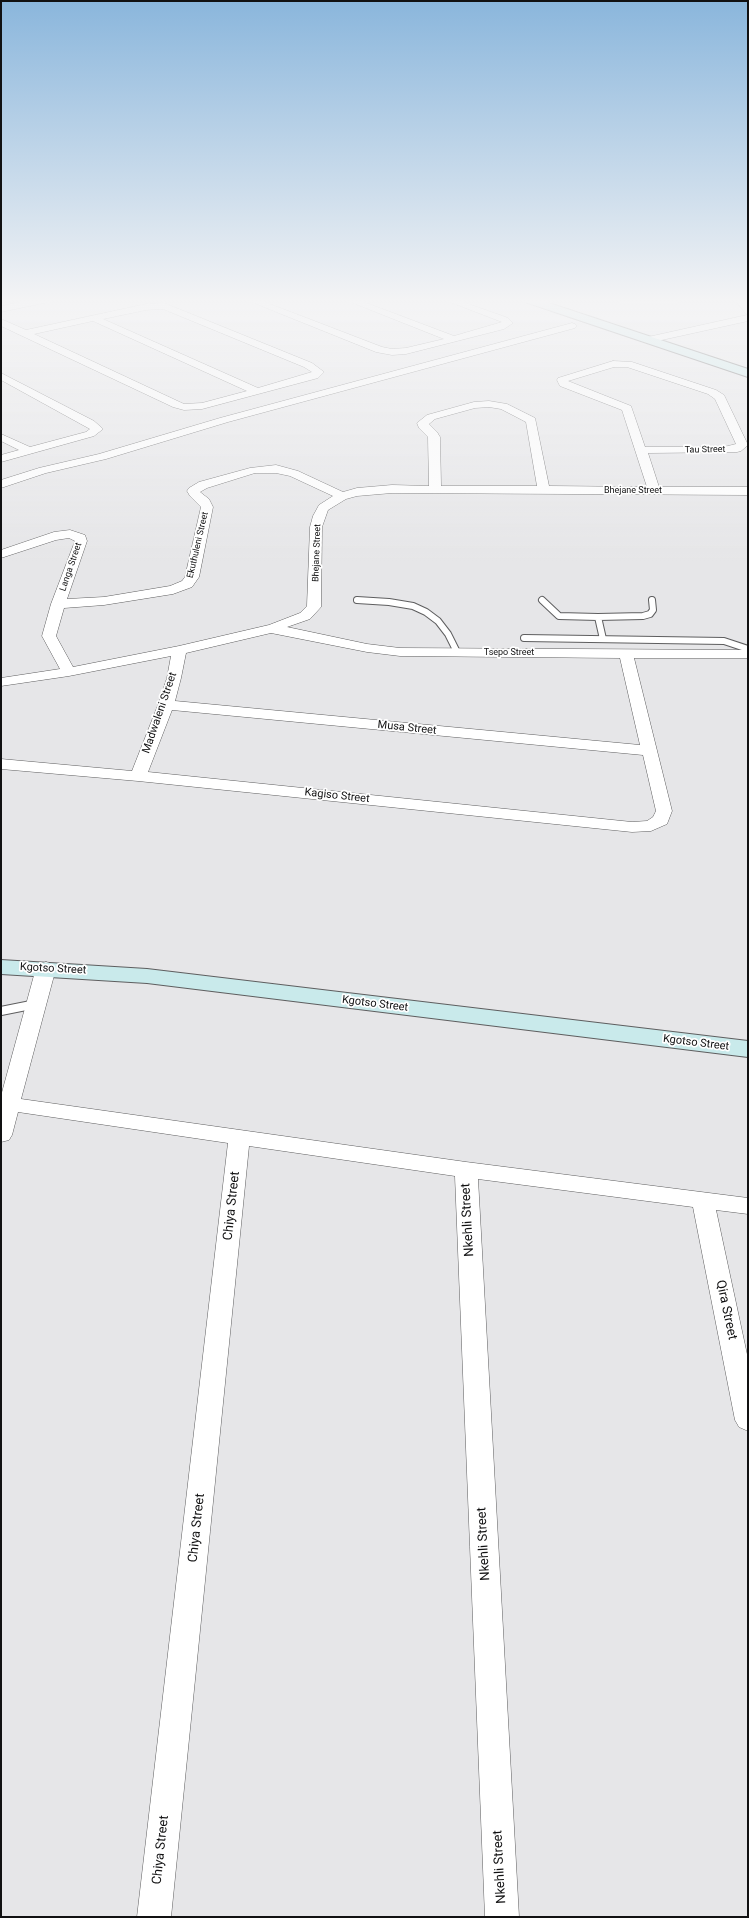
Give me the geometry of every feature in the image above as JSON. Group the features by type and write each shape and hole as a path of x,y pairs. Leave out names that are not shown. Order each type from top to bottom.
{"street":[{"path":"1,459 90,434 95,432 97,429 96,427 24,389"},
{"path":"141,389 177,406 197,407 266,389"},
{"path":"250,389 256,391"},
{"path":"1,484 44,470 102,457 224,420 341,389"},
{"name":"Tau Street","path":"576,389 627,408 654,491"},
{"name":"Tau Street","path":"641,450 728,450 737,449 742,445 720,397 712,392 702,389"},
{"path":"435,490 434,437 423,426 423,423 431,417 474,405 489,404 503,406 531,420 544,490"},
{"path":"1,437 29,451"},
{"name":"Ekuthuleni Street","path":"58,604 104,601 173,590 187,584 192,577 207,507 205,502 196,496 193,491 203,484 254,470 276,469 294,473 342,496"},
{"name":"Bhejane Street","path":"1,682 69,672 179,650 273,628 305,616 314,607 316,527 319,516 324,508 342,496 370,491 435,490 748,491"},
{"name":"Langa Street","path":"1,554 54,536 70,534 80,538 81,541 58,604 49,636 69,672"},
{"name":"Tsepo Street","path":"273,628 385,651 748,654"},
{"name":"Madwaleni Street","path":"138,776 166,705 174,678 179,650"},
{"path":"626,653 649,751"},
{"name":"Musa Street","path":"166,705 649,751"},
{"name":"Kagiso Street","path":"1,764 138,776 643,827 656,824 661,820 664,811 649,751"},
{"name":"Kgotso Street","path":"1,966 147,976 748,1049"},
{"path":"1,1135 46,968"},
{"path":"9,1104 466,1170 748,1206"},
{"name":"Chiya Street","path":"154,1917 239,1138"},
{"name":"Nkehli Street","path":"466,1170 502,1917"},
{"name":"Qira Street","path":"703,1200 748,1420"}],"lane":[{"path":"357,600 413,606 426,612 438,621 448,634 457,652"},
{"path":"542,600 559,616 598,617 643,616 650,614 653,610 652,600"},
{"path":"598,617 603,639"},
{"path":"524,638 724,641 734,643 748,649"},
{"path":"1,1011 36,1004"}]}
